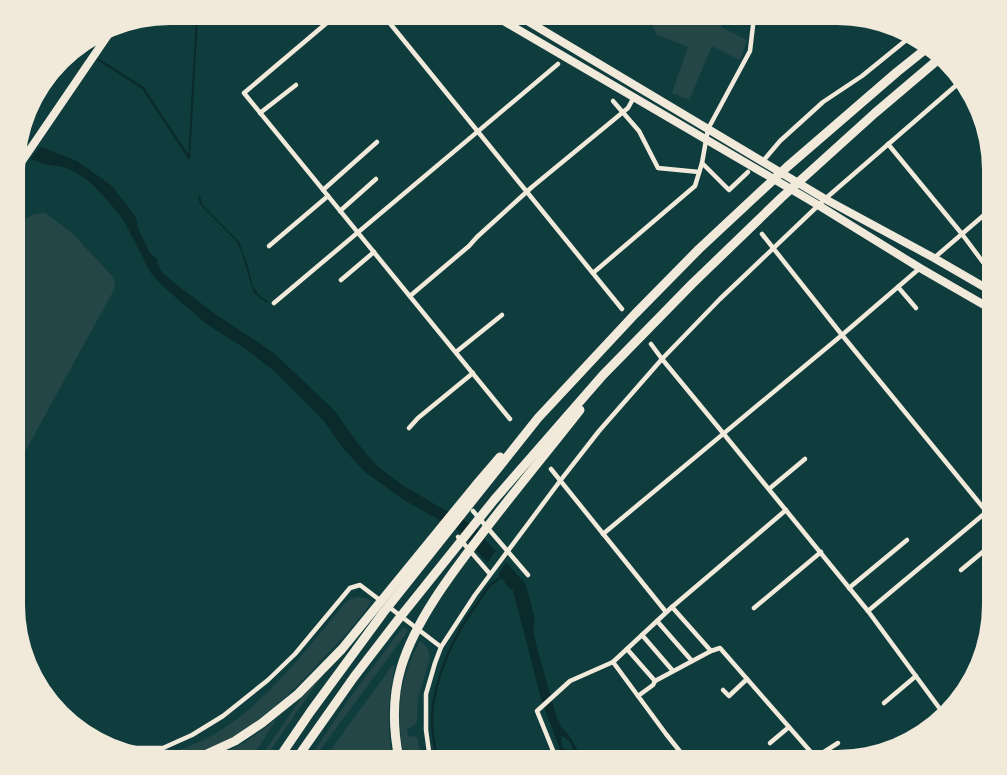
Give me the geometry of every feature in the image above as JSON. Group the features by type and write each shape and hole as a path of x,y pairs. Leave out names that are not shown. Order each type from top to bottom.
{"highway":[{"path":"510,25 818,205 982,304"},
{"path":"534,25 825,198 982,286"},
{"path":"26,155 104,41"},
{"path":"284,750 380,610 480,486 538,418 635,314 764,187 922,52"},
{"path":"303,750 354,677 397,621 494,500 603,375 692,284 782,198 934,62"},
{"path":"398,750 394,714 396,689 401,668 415,632 454,569 596,390 603,375"},
{"path":"215,750 235,741 262,723 298,694 380,610"}],"street":[{"path":"324,25 244,93 510,419"},
{"path":"391,25 622,309"},
{"path":"593,273 695,186 702,163 708,129 750,51 753,25"},
{"path":"763,161 780,141 823,102 862,76 904,42"},
{"path":"274,303 558,64"},
{"path":"260,113 296,85"},
{"path":"429,750 426,730 426,694 441,647 475,595 599,431 662,360 772,247 825,198 955,86"},
{"path":"410,296 470,246 477,237 528,193 532,187 623,113 634,97"},
{"path":"613,101 639,131 658,168 699,172"},
{"path":"324,190 377,142"},
{"path":"888,144 982,261"},
{"path":"702,163 732,194"},
{"path":"729,190 748,172"},
{"path":"340,211 376,179"},
{"path":"269,246 328,196"},
{"path":"934,258 982,217"},
{"path":"762,234 982,504"},
{"path":"341,280 374,252"},
{"path":"603,534 920,268"},
{"path":"898,287 916,308"},
{"path":"456,352 502,315"},
{"path":"651,344 662,360 868,611 940,708"},
{"path":"409,428 418,418 473,373"},
{"path":"769,489 805,459"},
{"path":"550,469 666,612"},
{"path":"553,750 537,711 570,682 613,662 666,612 786,510"},
{"path":"473,511 528,575"},
{"path":"868,611 982,518"},
{"path":"458,538 492,572"},
{"path":"849,588 907,540"},
{"path":"754,608 820,552"},
{"path":"961,570 982,553"},
{"path":"148,748 163,748 192,735 223,716 268,680 295,654 350,588 360,585 441,647"},
{"path":"672,607 711,651"},
{"path":"657,621 692,661"},
{"path":"642,635 674,671"},
{"path":"638,696 653,685 655,681 720,648 809,750"},
{"path":"627,649 655,681"},
{"path":"613,662 679,750"},
{"path":"884,703 916,676"},
{"path":"723,690 729,696 747,679"},
{"path":"770,743 789,727"},
{"path":"828,750 838,743"}],"shaded area":[{"path":"195,25 197,25 190,159 188,159"},
{"path":"652,25 722,25 721,27 747,40 740,60 712,46 689,100 672,93 688,47 657,35"},
{"path":"28,142 77,161 111,185 136,217 138,228 146,245 150,253 157,259 162,272 215,314 276,355 336,412 378,467 401,484 477,529 524,582 535,619 536,642 557,718 577,750 572,750 568,740 561,736 562,747 568,750 560,750 541,699 513,590 508,587 471,543 459,531 404,500 365,472 344,449 323,420 274,371 246,349 205,323 166,289 149,270 124,221 91,183 75,172 63,167 43,164 26,157"},
{"path":"198,196 200,196 202,204 239,242 253,287 261,297 269,302 267,303 261,299 253,291 241,250 236,241 200,204"},
{"path":"45,213 71,232 114,278 115,288 25,451 25,219 34,214"},
{"path":"358,597 371,601 356,622 316,667 268,712 241,732 205,750 178,750 205,739 233,722 258,701 283,677 345,603"},
{"path":"403,627 408,631 320,750 315,750 349,699"},
{"path":"420,641 428,649 430,658 418,699 417,721 415,725 407,729 408,736 418,739 420,750 402,750 399,712 400,699 412,656"},
{"path":"392,666 395,666 389,712 389,736 392,750 331,750"},
{"path":"323,674 271,750 266,750 302,697"},
{"path":"277,719 256,750 230,750 244,743"}],"pier":[{"path":"29,140 41,145 29,161 26,160"},
{"path":"497,549 508,560 497,576 486,565"}],"waterway":[{"path":"99,60 143,88 189,158"},
{"path":"435,750 432,717 441,671 454,641 470,613 490,585 502,576"}]}
